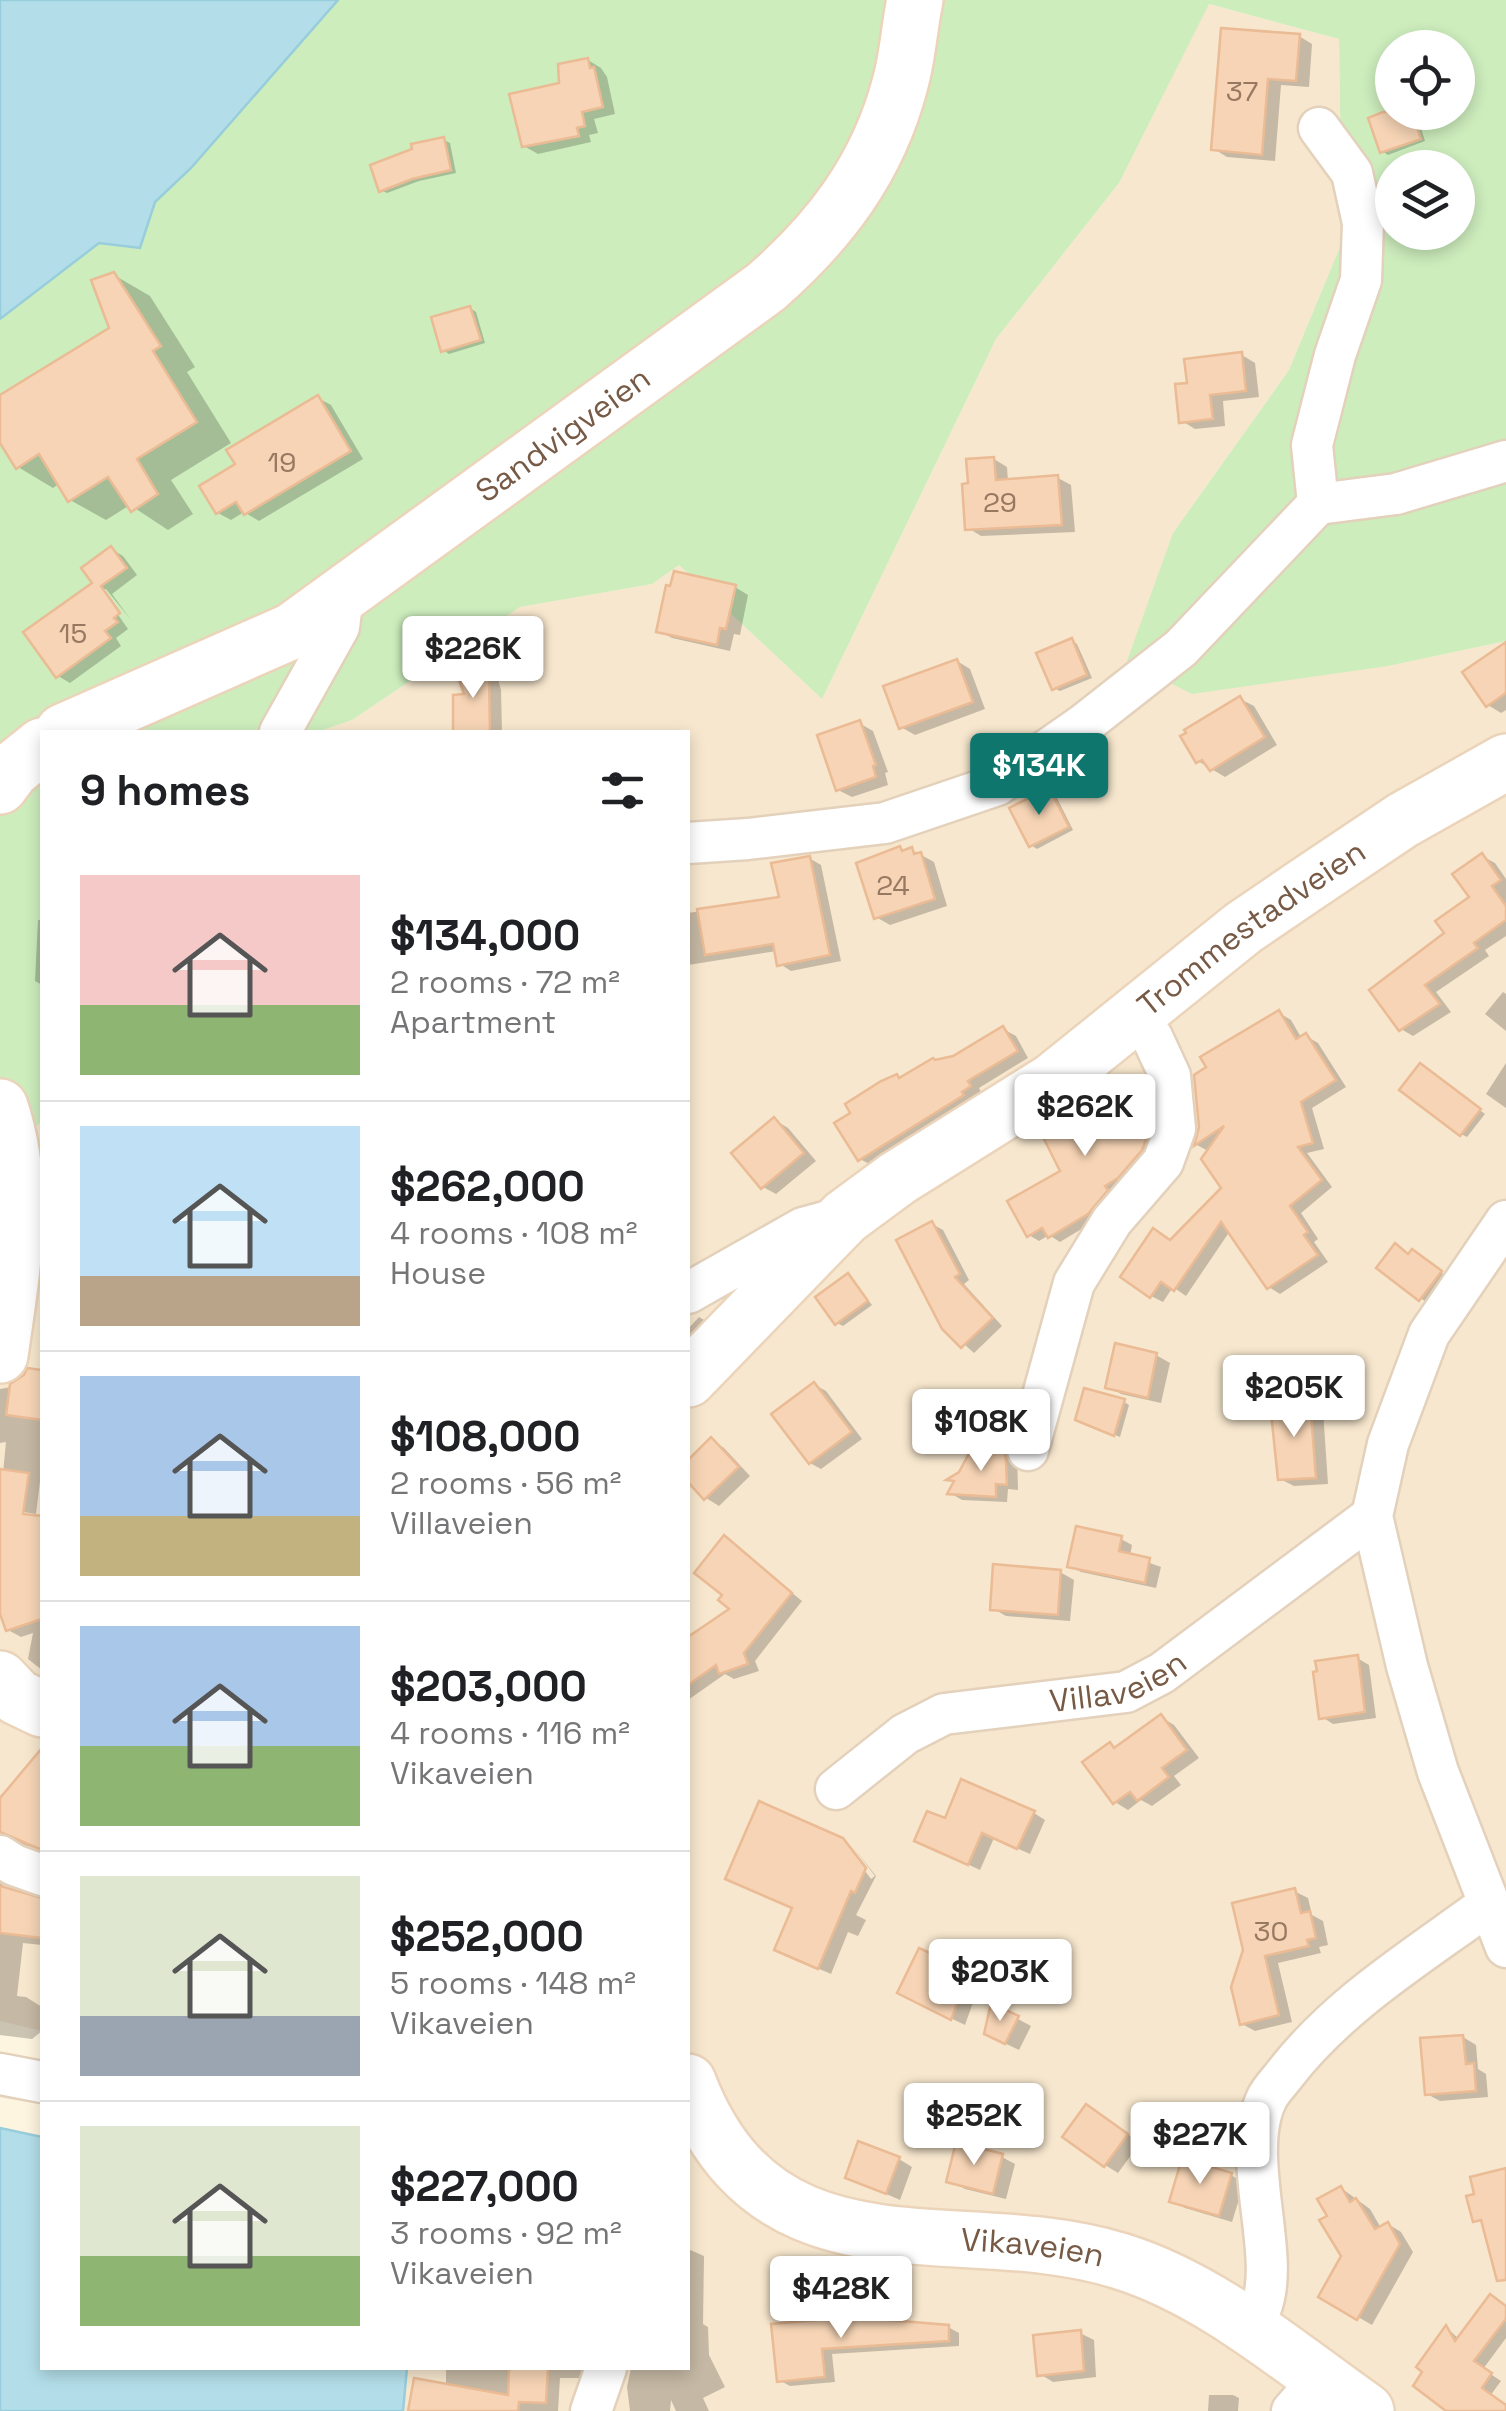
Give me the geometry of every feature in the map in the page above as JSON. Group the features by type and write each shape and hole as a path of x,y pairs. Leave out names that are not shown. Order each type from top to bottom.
{"main road":[{"name":"Sandvigveien","path":"68,730 292,631 736,309 806,252 842,210 877,148 900,85 915,0"},
{"path":"0,786 12,770 40,748"},
{"name":"Trommestadveien","path":"690,1377 845,1216 898,1178 1053,1082 1243,928 1403,820 1506,762"},
{"path":"0,1107 10,1136 16,1179 13,1264 0,1355"},
{"name":"Vikaveien","path":"690,2087 706,2125 733,2164 784,2201 814,2216 852,2229 896,2237 1040,2246 1120,2261 1188,2291 1247,2328 1306,2395 1366,2411"}],"street":[{"path":"1318,128 1352,173 1363,223 1361,280 1335,355 1312,445 1318,504"},
{"path":"690,843 748,840 885,823 997,785 1083,725 1181,648 1318,504 1396,494 1506,462"},
{"path":"281,730 339,627 343,595"},
{"path":"1028,1450 1074,1283 1112,1221 1163,1162 1175,1129 1170,1076 1152,1036 1134,1016"},
{"path":"690,1293 803,1228 845,1216"},
{"path":"1506,1220 1429,1334 1388,1444 1372,1516 1406,1666 1438,1772 1506,1947"},
{"name":"Villaveien","path":"836,1789 904,1734 944,1714 1126,1692 1162,1674 1372,1516"},
{"path":"0,1856 40,1874"},
{"path":"1247,2328 1261,2308 1266,2267 1259,2208 1258,2138 1266,2099 1304,2050 1350,2006 1488,1904"},
{"path":"0,2074 40,2082"},
{"path":"591,2411 605,2370"}],"shaded area":[{"path":"1208,4 1339,39 1342,242 1289,370 1173,533 1388,666 1506,641 1506,2411 403,2411 407,2370 690,2370 690,730 323,730 352,720 520,607 652,584 679,565 822,699 996,339 1119,183"},
{"path":"40,1123 40,2031 0,2021 0,1150"}],"green space":[{"path":"338,0 1506,0 1506,641 1388,666 1192,694 1127,661 1173,533 1289,370 1342,242 1339,39 1209,4 1119,183 996,339 822,699 679,565 652,584 520,607 352,720 323,730 40,730 40,1123 0,1150 0,319 99,242 140,248 155,202 191,168"}],"water":[{"path":"0,0 338,0 191,168 155,202 140,248 99,243 0,319"},
{"path":"0,2128 40,2137 40,2370 407,2370 403,2411 0,2411"}],"building":[{"path":"1221,28 1300,34 1296,81 1268,79 1262,155 1211,150"},
{"path":"588,58 590,68 594,67 603,107 582,112 585,126 577,128 579,136 522,147 509,94 559,83 558,64"},
{"path":"1375,115 1375,130 1418,130 1421,139 1379,150 1368,118"},
{"path":"444,137 451,170 379,192 370,165 412,149 411,144"},
{"path":"114,272 161,346 153,351 197,422 137,459 158,494 131,512 108,477 68,502 39,454 16,469 0,443 0,395 109,328 91,280"},
{"path":"470,306 481,340 441,352 431,317"},
{"path":"1242,352 1246,391 1210,395 1213,419 1179,423 1175,384 1187,383 1184,359"},
{"path":"318,395 351,451 244,515 236,502 216,514 199,486 235,464 226,450"},
{"path":"994,457 996,480 1058,475 1062,525 965,530 962,484 968,483 966,459"},
{"path":"111,546 127,568 101,586 120,613 114,618 118,622 105,631 111,638 56,678 23,632 92,583 81,568"},
{"path":"674,571 736,585 726,629 720,628 717,645 656,632 666,585 670,586"},
{"path":"1072,638 1087,675 1052,690 1036,653"},
{"path":"1506,642 1506,693 1486,707 1462,672"},
{"path":"957,659 973,702 899,729 883,686"},
{"path":"484,662 489,679 490,730 453,730 453,695 464,694 456,671"},
{"path":"1240,696 1265,737 1210,771 1202,760 1196,763 1180,736"},
{"path":"860,720 876,765 876,777 836,791 817,735"},
{"path":"1049,788 1069,827 1029,847 1009,808"},
{"path":"900,846 902,851 912,847 914,854 921,852 935,899 874,919 856,863"},
{"path":"1482,853 1501,880 1492,886 1506,906 1506,920 1474,943 1478,948 1425,985 1440,1004 1399,1031 1369,990 1444,933 1435,921 1469,897 1452,874"},
{"path":"810,856 830,955 777,966 773,944 705,955 697,909 779,897 771,863"},
{"path":"1279,1010 1296,1039 1306,1033 1336,1080 1301,1102 1313,1143 1298,1147 1322,1180 1290,1206 1318,1255 1267,1289 1221,1222 1174,1291 1161,1282 1150,1298 1120,1277 1153,1228 1170,1240 1221,1188 1201,1159 1224,1126 1194,1146 1199,1127 1194,1075 1206,1067 1200,1057"},
{"path":"1003,1026 1018,1051 968,1081 971,1086 962,1092 964,1095 858,1161 834,1123 850,1113 845,1104 881,1081 897,1074 899,1078 933,1058 953,1056"},
{"path":"1420,1063 1481,1109 1460,1136 1399,1090"},
{"path":"1116,1077 1125,1094 1136,1088 1146,1107 1149,1105 1151,1126 1142,1150 1118,1178 1105,1186 1108,1190 1088,1214 1048,1238 1042,1228 1027,1237 1007,1201 1060,1171 1040,1131 1090,1106 1085,1095"},
{"path":"774,1117 804,1153 761,1189 731,1153"},
{"path":"932,1221 960,1274 955,1277 993,1318 961,1348 942,1329 896,1240"},
{"path":"1395,1243 1408,1254 1412,1249 1442,1271 1419,1301 1376,1268"},
{"path":"848,1273 868,1301 835,1325 815,1297"},
{"path":"1115,1343 1157,1353 1148,1398 1105,1388"},
{"path":"27,1368 40,1370 40,1420 6,1415 10,1384 24,1375"},
{"path":"814,1382 852,1432 809,1464 771,1414"},
{"path":"1084,1388 1125,1399 1114,1436 1075,1420"},
{"path":"1310,1400 1316,1478 1278,1480 1270,1403"},
{"path":"711,1437 739,1467 704,1500 690,1484 690,1458"},
{"path":"1005,1443 1007,1485 996,1484 996,1497 947,1494 954,1481 946,1480 959,1472 973,1446 982,1458"},
{"path":"0,1469 29,1473 23,1514 40,1516 40,1620 6,1631 0,1614"},
{"path":"1076,1526 1122,1536 1119,1551 1150,1558 1145,1583 1067,1567"},
{"path":"724,1535 792,1593 744,1653 748,1664 719,1674 716,1665 690,1684 690,1636 729,1609 718,1600 722,1595 694,1573"},
{"path":"993,1564 1061,1570 1058,1615 990,1610"},
{"path":"1358,1655 1365,1712 1319,1719 1315,1661"},
{"path":"1161,1714 1187,1750 1162,1768 1169,1777 1137,1801 1130,1792 1113,1804 1082,1762 1110,1742 1114,1748"},
{"path":"40,1750 40,1849 0,1832 0,1798"},
{"path":"961,1779 1035,1811 1017,1849 982,1833 968,1865 914,1841 927,1811 945,1818"},
{"path":"759,1801 843,1838 866,1868 855,1893 851,1891 818,1969 774,1950 792,1908 725,1879"},
{"path":"0,1886 40,1897 40,1938 0,1933"},
{"path":"1295,1888 1301,1913 1310,1911 1316,1938 1307,1940 1309,1946 1265,1956 1279,2015 1240,2025 1231,1987 1243,1950 1232,1903"},
{"path":"919,1948 969,1971 951,2020 897,1993"},
{"path":"991,2003 1019,2016 1005,2044 984,2034"},
{"path":"1463,2035 1466,2064 1474,2063 1476,2091 1425,2095 1420,2038"},
{"path":"1086,2104 1128,2134 1104,2167 1062,2137"},
{"path":"858,2141 900,2157 886,2194 845,2178"},
{"path":"956,2142 1003,2154 993,2194 946,2182"},
{"path":"1182,2158 1232,2173 1219,2216 1169,2202"},
{"path":"1506,2168 1506,2280 1497,2281 1481,2220 1473,2222 1466,2196 1474,2194 1470,2177"},
{"path":"1341,2186 1350,2202 1356,2198 1375,2229 1388,2222 1400,2244 1357,2320 1318,2297 1341,2256 1319,2220 1327,2216 1317,2199"},
{"path":"1490,2294 1506,2306 1506,2319 1474,2361 1492,2373 1482,2388 1506,2405 1506,2411 1446,2411 1413,2386 1422,2372 1416,2367 1446,2325 1455,2341"},
{"path":"852,2317 949,2325 949,2341 822,2349 825,2377 777,2382 771,2324"},
{"path":"1081,2330 1084,2371 1037,2376 1033,2335"},
{"path":"509,2370 548,2370 546,2403 519,2402 518,2411 408,2411 414,2378 508,2395"}]}
